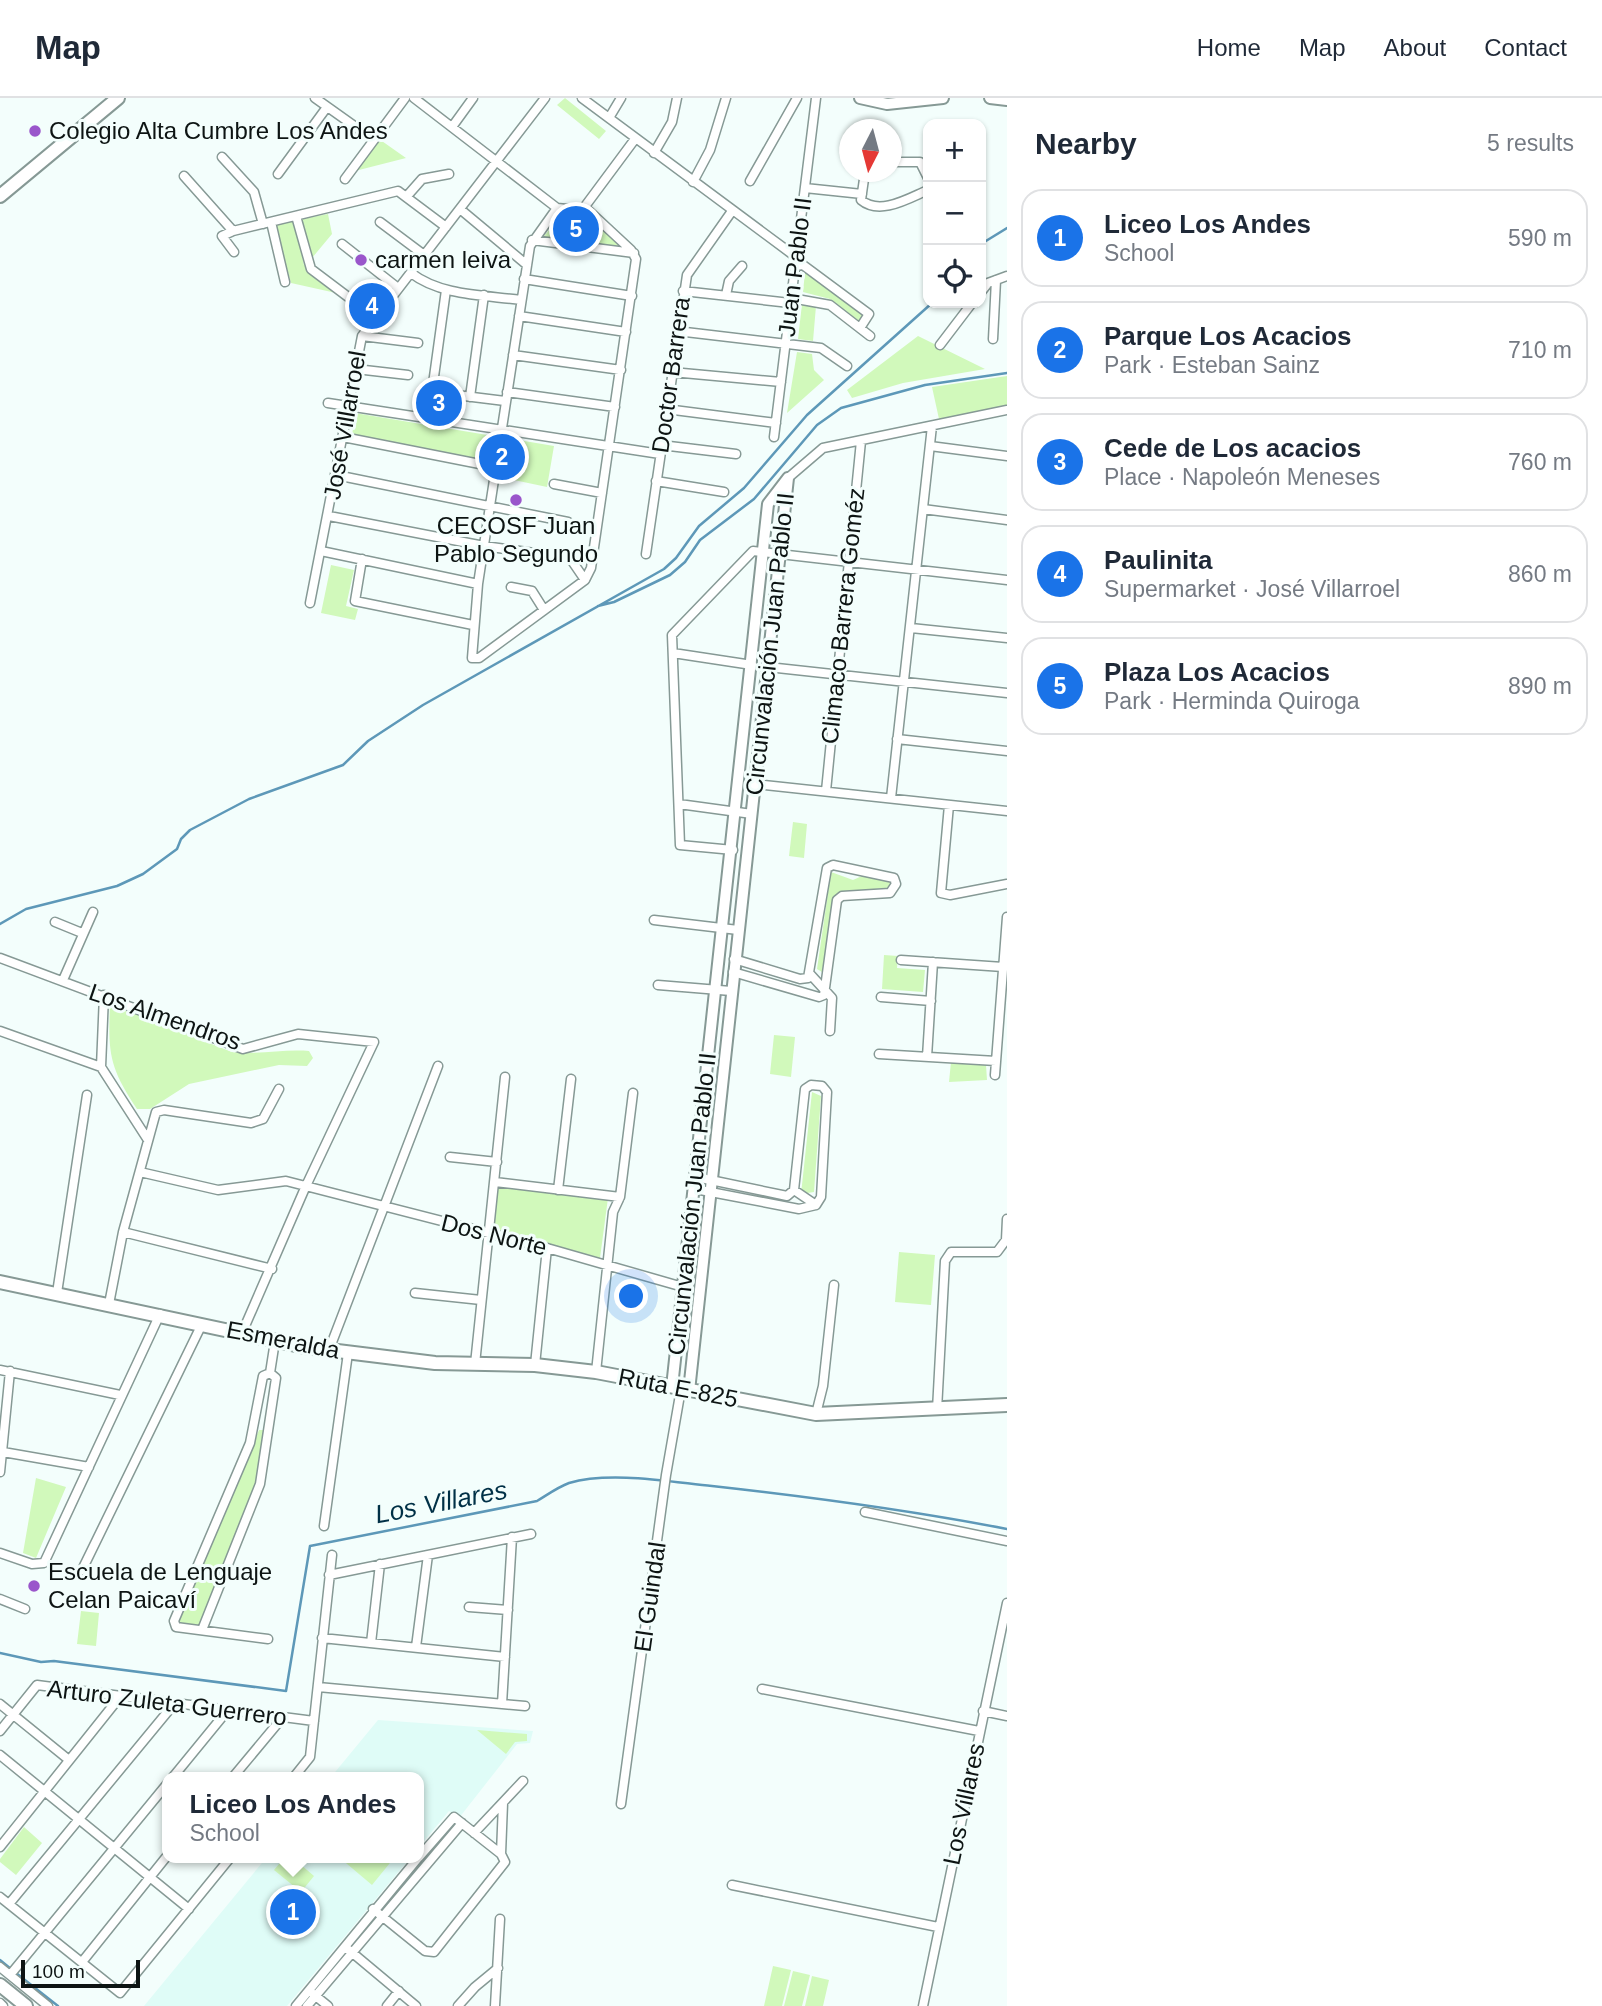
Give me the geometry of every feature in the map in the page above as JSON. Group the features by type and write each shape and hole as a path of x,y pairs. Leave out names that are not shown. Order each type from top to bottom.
{"main road":[{"path":"0,196 118,98"},
{"name":"Esmeralda","path":"0,1282 160,1314 275,1341 348,1353 569,1369"},
{"name":"Ruta E-825","path":"569,1369 816,1415"},
{"path":"816,1415 1007,1405"},
{"path":"0,1985 26,2006"}],"street":[{"path":"315,98 374,140"},
{"path":"345,179 405,98"},
{"path":"414,98 557,208 583,209 634,253 636,259 591,568 585,580 480,658 472,658 478,584 524,279 532,240 557,208"},
{"path":"452,127 473,98"},
{"name":"José Villarroel","path":"310,603 362,336 545,98"},
{"path":"582,98 795,262 803,265 869,314 860,328"},
{"path":"609,118 621,98"},
{"path":"654,153 672,122 677,98"},
{"path":"693,182 710,150 726,98"},
{"path":"750,181 797,98"},
{"name":"Juan Pablo II","path":"774,437 816,98"},
{"path":"860,98 887,104 943,98"},
{"path":"990,98 1007,100"},
{"path":"278,174 327,107"},
{"path":"583,209 635,139"},
{"path":"222,157 254,192 267,223 285,282"},
{"path":"902,162 920,162 923,168"},
{"path":"407,196 422,179 449,174"},
{"path":"184,176 233,231"},
{"path":"864,182 864,204 886,207 923,192"},
{"path":"805,188 862,194"},
{"path":"234,252 222,236 233,231 398,191 446,227"},
{"path":"460,209 527,265"},
{"name":"Doctor Barrera","path":"646,554 683,292 693,262 732,211"},
{"path":"296,216 311,269 376,318"},
{"path":"380,222 424,255"},
{"path":"532,240 634,253"},
{"path":"342,244 398,288"},
{"path":"726,295 729,281 742,266"},
{"path":"411,273 425,284 446,290 521,300"},
{"path":"986,286 1007,276"},
{"path":"524,279 632,296"},
{"path":"993,339 996,280"},
{"path":"428,420 446,290"},
{"path":"683,292 830,304 870,336"},
{"path":"470,397 484,295"},
{"path":"940,345 968,308"},
{"path":"519,316 626,332"},
{"path":"677,331 821,348 847,366"},
{"path":"362,336 418,343"},
{"path":"513,355 621,370"},
{"path":"356,369 408,375"},
{"path":"671,372 780,382"},
{"path":"432,392 615,407"},
{"path":"328,404 501,432 609,446 736,454"},
{"path":"666,409 776,423"},
{"path":"788,478 823,448 1007,410"},
{"path":"891,798 932,426"},
{"path":"343,437 495,467"},
{"name":"Climaco Barrera Goméz","path":"826,790 861,441"},
{"path":"930,446 1007,456"},
{"path":"336,475 568,522"},
{"name":"Circunvalación Juan Pablo II","path":"680,1389 683,1287 752,665 788,478"},
{"name":"Circunvalación Juan Pablo II","path":"680,1389 710,1185 768,667 773,553 768,504 788,478"},
{"path":"656,481 724,492"},
{"path":"554,484 602,493"},
{"path":"923,509 1007,520"},
{"path":"329,516 484,546 570,558 585,580"},
{"path":"321,551 478,584"},
{"path":"733,850 680,845 672,635 753,551 1007,580"},
{"path":"362,559 355,601 474,625"},
{"path":"511,587 532,591 544,610"},
{"path":"911,628 1007,638"},
{"path":"673,653 752,665"},
{"path":"768,667 1007,693"},
{"path":"897,739 1007,751"},
{"path":"755,784 1007,811"},
{"path":"679,804 752,814"},
{"path":"949,805 940,891 950,895 1007,884"},
{"path":"733,972 819,997 827,989 837,900 842,895 890,893 896,884 894,878 829,866 824,875 810,974"},
{"path":"63,980 93,912"},
{"path":"995,1075 1007,917"},
{"path":"654,920 738,930"},
{"path":"55,922 82,933"},
{"name":"Los Almendros","path":"0,958 243,1049 298,1034 374,1042 305,1188"},
{"path":"734,959 800,979 810,974"},
{"path":"901,960 1003,967"},
{"path":"927,1057 933,962"},
{"path":"810,974 827,989 832,998 830,1031"},
{"path":"658,985 731,990"},
{"path":"100,1067 104,995"},
{"path":"881,997 931,1001"},
{"path":"0,1031 100,1067 148,1139"},
{"path":"879,1054 996,1061"},
{"path":"329,1350 438,1066"},
{"path":"475,1364 505,1077"},
{"path":"558,1190 571,1079"},
{"path":"695,1183 710,1185 787,1196 794,1190 805,1089 811,1085 821,1086 827,1092 821,1197 816,1205 800,1209 710,1185"},
{"path":"109,1304 122,1232 158,1111 251,1124 263,1119 279,1089"},
{"path":"596,1372 613,1212 620,1197 633,1093"},
{"path":"57,1293 87,1096"},
{"path":"450,1157 497,1162"},
{"name":"Dos Norte","path":"140,1172 218,1190 282,1180 547,1248 683,1287"},
{"path":"495,1182 620,1197"},
{"path":"242,1333 305,1188"},
{"path":"794,1190 816,1205"},
{"path":"937,1410 944,1261 951,1252 998,1252 1006,1240 1007,1219"},
{"path":"122,1232 272,1269"},
{"path":"535,1366 547,1248"},
{"path":"816,1415 823,1386 834,1285"},
{"path":"415,1293 481,1300"},
{"path":"0,1553 33,1564 44,1563 160,1314"},
{"path":"82,1570 202,1324"},
{"path":"270,1373 275,1341"},
{"path":"324,1526 348,1353"},
{"path":"0,1370 120,1395"},
{"path":"0,1472 10,1371"},
{"path":"268,1639 176,1627 174,1621 255,1426 263,1376 270,1373"},
{"path":"202,1630 260,1484 276,1378 270,1373"},
{"name":"El Guindal","path":"621,1804 664,1485 680,1389"},
{"path":"255,1426 269,1427"},
{"path":"2,1452 89,1467"},
{"path":"864,1512 1007,1541"},
{"path":"330,1575 531,1534"},
{"path":"502,1704 512,1537"},
{"path":"299,1772 310,1757 332,1555"},
{"path":"416,1647 428,1555"},
{"path":"371,1643 380,1564"},
{"path":"0,1600 25,1609"},
{"name":"Los Villares","path":"923,2006 1007,1603"},
{"path":"469,1607 508,1610"},
{"path":"322,1638 505,1657"},
{"name":"Arturo Zuleta Guerrero","path":"0,1731 37,1685 119,1698 313,1721"},
{"path":"317,1686 525,1706"},
{"path":"762,1689 979,1731"},
{"path":"0,1847 119,1698"},
{"path":"0,1704 69,1760"},
{"path":"9,1904 174,1704"},
{"path":"177,1772 227,1711"},
{"path":"983,1711 1007,1716"},
{"path":"237,1772 283,1717"},
{"path":"2,1760 189,1909"},
{"path":"474,1833 523,1781"},
{"path":"9,1975 162,1790"},
{"path":"373,1909 425,1951 435,1951 505,1862 502,1854 503,1803"},
{"path":"458,1820 502,1854"},
{"path":"424,1852 458,1820"},
{"path":"424,1862 458,1820"},
{"path":"82,1962 162,1862"},
{"path":"0,1896 120,1993 226,1863"},
{"path":"296,2006 312,1993 373,1909 414,1863"},
{"path":"347,1948 381,1916 424,1863"},
{"path":"732,1885 938,1927"},
{"path":"495,2006 500,1919"},
{"path":"347,1948 416,2006"},
{"path":"0,1967 48,2006"},
{"path":"458,2006 474,1987 498,1968"},
{"path":"474,1987 496,1986"},
{"path":"387,2006 399,1991"},
{"path":"307,2006 312,1993"},
{"path":"312,1993 328,2006"}],"shaded area":[{"path":"378,1720 533,1731 530,1743 517,1744 459,1818 449,1811 424,1841 424,1772 335,1772"},
{"path":"262,1863 406,1863 287,2006 144,2006"}],"green space":[{"path":"565,98 606,131 599,139 557,105"},
{"path":"379,139 406,158 355,171"},
{"path":"582,211 624,250 543,237 563,214"},
{"path":"328,214 332,234 312,258 302,219"},
{"path":"294,220 304,265 336,293 291,283 275,225"},
{"path":"805,272 864,314 859,321 830,299 803,292"},
{"path":"802,304 816,306 813,341 798,339"},
{"path":"918,336 985,369 903,383 852,398 847,390"},
{"path":"797,352 812,354 814,370 824,380 787,413"},
{"path":"1007,376 1007,406 939,419 932,387"},
{"path":"355,413 554,446 547,487 505,478 504,468 352,436"},
{"path":"331,565 354,570 346,606 358,609 355,620 321,613"},
{"path":"793,822 807,824 804,858 789,856"},
{"path":"831,872 853,880 862,876 890,881 892,884 888,888 840,892 834,897 822,972 817,969"},
{"path":"884,955 898,956 897,968 925,970 923,992 882,989"},
{"path":"110,1004 232,1052 309,1051 313,1058 307,1066 279,1065 189,1084 150,1109 137,1109 121,1082 112,1059 109,1035"},
{"path":"774,1035 795,1037 791,1077 770,1074"},
{"path":"951,1062 986,1065 987,1080 949,1082"},
{"path":"812,1092 821,1096 814,1192 801,1194"},
{"path":"497,1183 608,1198 600,1258 492,1228"},
{"path":"899,1252 935,1255 931,1305 895,1302"},
{"path":"259,1430 267,1430 258,1485 200,1627 181,1625 178,1622"},
{"path":"36,1478 66,1487 36,1558 23,1553"},
{"path":"81,1611 99,1613 96,1646 77,1644"},
{"path":"477,1730 527,1734 527,1741 515,1742 506,1754"},
{"path":"24,1827 42,1843 16,1875 0,1862 0,1859"},
{"path":"280,1863 299,1863 314,1876 301,1892 274,1870"},
{"path":"346,1863 390,1863 372,1885"},
{"path":"773,1966 791,1970 782,2006 764,2006"},
{"path":"793,1971 810,1975 802,2006 784,2006"},
{"path":"812,1976 829,1980 823,2006 805,2006"}],"waterway":[{"path":"986,241 1007,228"},
{"path":"0,924 26,909 117,886 143,874 177,849 181,839 190,830 249,799 343,765 368,741 423,705 664,569 676,558 699,526 744,488 807,415 926,308"},
{"path":"598,606 614,602 670,575 685,562 700,540 754,499 817,425 841,408 925,385 1007,373"},
{"name":"Los Villares","path":"0,1653 41,1662 54,1661 286,1691 310,1546 537,1501 569,1483 585,1480 640,1478 749,1490 897,1510 1007,1529"},
{"path":"0,1960 11,1969"},
{"path":"16,1973 58,2006"}],"place":[{"name":"Colegio Alta Cumbre Los Andes","path":"35,131"},
{"name":"Plaza Los Acacios","path":"576,229"},
{"name":"carmen leiva","path":"361,260"},
{"name":"Paulinita","path":"372,306"},
{"name":"Cede de Los acacios","path":"439,403"},
{"name":"Parque Los Acacios","path":"502,457"},
{"name":"CECOSF Juan Pablo Segundo","path":"516,500"},
{"name":"Escuela de Lenguaje Celan Paicaví","path":"34,1586"},
{"name":"Liceo Los Andes","path":"293,1912"}]}
